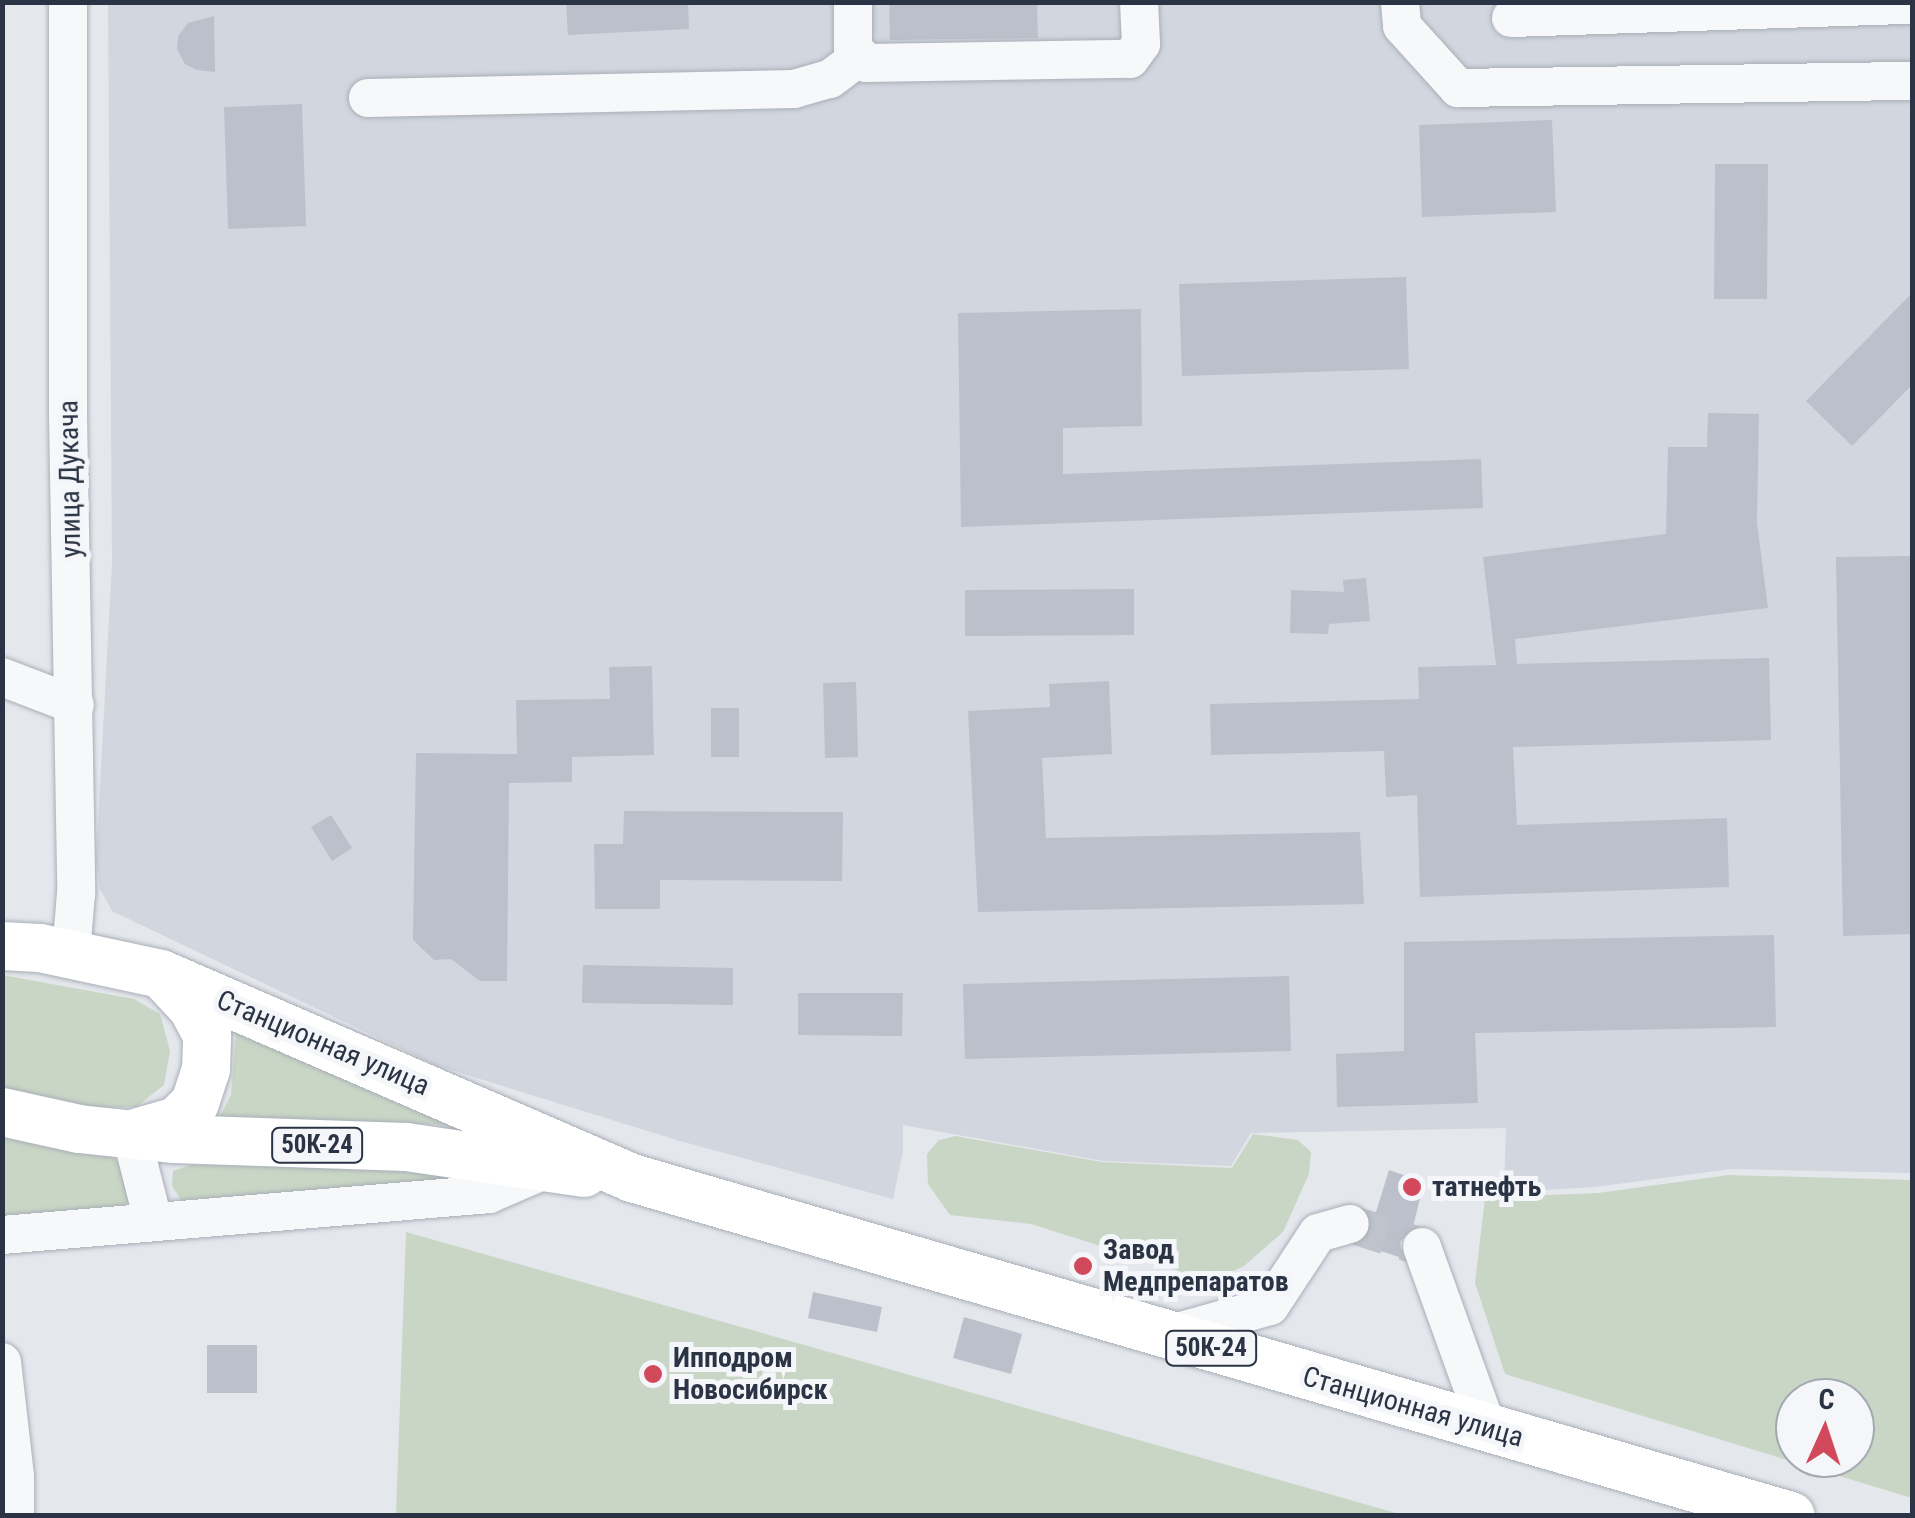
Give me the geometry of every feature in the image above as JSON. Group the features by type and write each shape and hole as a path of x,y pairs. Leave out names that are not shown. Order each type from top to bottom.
{"main road":[{"name":"Станционная улица","path":"2,946 71,954 161,974 632,1178 1791,1516"},
{"path":"132,1134 177,1121 194,1103 206,1070 206,1035 192,1007 161,974"},
{"name":"Станционная улица","path":"2,1112 79,1129 406,1147 632,1178"}],"street":[{"name":"улица Дукача","path":"68,2 68,414 76,893 71,954"},
{"path":"853,2 853,48 866,63 1130,59 1141,44 1139,2"},
{"path":"1400,2 1402,26 1458,88 1912,81"},
{"path":"1511,18 1666,8 1912,5"},
{"path":"368,98 794,90 830,79 860,56"},
{"path":"2,677 75,704"},
{"path":"132,1134 153,1220"},
{"path":"2,1235 488,1194 548,1169"},
{"path":"1167,1335 1270,1306 1318,1233 1350,1224"},
{"path":"1422,1247 1487,1428"},
{"path":"2,1362 15,1476 15,1516"}],"shaded area":[{"path":"108,3 1912,3 1912,1173 1731,1169 1595,1187 1504,1192 1506,1128 1251,1133 1231,1166 1103,1161 903,1125 903,1151 893,1199 680,1141 435,1065 112,911 100,889 96,860 112,563"}],"green space":[{"path":"2,975 134,999 160,1014 170,1051 164,1085 136,1107 96,1108 3,1090"},
{"path":"236,1032 452,1125 219,1118 231,1095"},
{"path":"3,1133 109,1154 131,1173 134,1197 120,1208 3,1217"},
{"path":"1253,1134 1298,1140 1311,1152 1309,1174 1283,1232 1244,1266 1211,1281 1031,1224 950,1215 928,1184 927,1154 939,1140 955,1136 1102,1162 1232,1168"},
{"path":"191,1165 439,1167 485,1179 181,1200 172,1186 173,1171"},
{"path":"1729,1175 1912,1180 1912,1498 1846,1478 1875,1478 1875,1378 1775,1378 1775,1456 1505,1374 1475,1283 1486,1190 1502,1197 1598,1193"},
{"name":"Ипподром Новосибирск","path":"406,1232 1403,1515 396,1515"}],"building":[{"path":"566,2 688,2 689,29 568,35"},
{"path":"889,2 1037,2 1038,38 890,40"},
{"path":"214,16 215,72 197,70 185,64 177,49 178,36 188,23"},
{"path":"302,104 306,226 228,229 224,107"},
{"path":"1552,120 1556,212 1422,217 1419,125"},
{"path":"1715,164 1768,164 1767,299 1714,299"},
{"path":"1406,277 1409,369 1182,376 1179,284"},
{"path":"1912,293 1912,385 1852,446 1806,401"},
{"path":"1141,309 1142,426 1063,428 1063,474 1481,459 1483,508 961,527 958,313"},
{"path":"1708,413 1759,414 1757,523 1768,608 1515,639 1517,664 1769,658 1771,740 1513,747 1517,825 1727,818 1729,887 1420,897 1417,795 1386,797 1384,751 1211,755 1210,704 1419,699 1418,667 1496,665 1483,557 1666,534 1668,447 1707,447"},
{"path":"1912,556 1912,934 1843,936 1836,557"},
{"path":"1366,578 1370,621 1329,624 1328,634 1290,633 1291,590 1344,592 1343,580"},
{"path":"1134,589 1134,635 965,636 965,590"},
{"path":"652,666 654,755 572,757 572,782 509,783 507,981 480,981 451,959 434,960 413,940 416,753 517,754 516,700 610,699 609,667"},
{"path":"1109,681 1112,754 1042,758 1046,838 1360,832 1364,904 978,912 968,711 1050,707 1049,684"},
{"path":"856,682 858,757 825,758 823,683"},
{"path":"711,708 739,708 739,757 711,757"},
{"path":"624,811 843,812 842,881 660,880 660,909 595,909 594,844 623,844"},
{"path":"331,815 352,848 332,861 311,827"},
{"path":"1774,935 1776,1027 1475,1033 1478,1103 1337,1107 1336,1054 1404,1051 1404,942"},
{"path":"583,965 733,968 733,1005 582,1003"},
{"path":"1289,976 1291,1051 965,1059 963,984"},
{"path":"798,993 903,993 902,1036 798,1035"},
{"path":"1389,1170 1424,1182 1413,1227 1400,1242 1402,1258 1359,1244 1371,1230 1367,1210 1376,1212"},
{"path":"813,1292 882,1307 877,1332 808,1318"},
{"path":"964,1317 1022,1334 1011,1374 953,1358"},
{"path":"207,1345 257,1345 257,1393 207,1393"}],"tunnel":[{"path":"1350,1224 1422,1247"}],"place":[{"name":"татнефть","path":"1412,1187"},
{"name":"Завод Медпрепаратов","path":"1083,1266"},
{"name":"Ипподром Новосибирск","path":"653,1374"}]}
